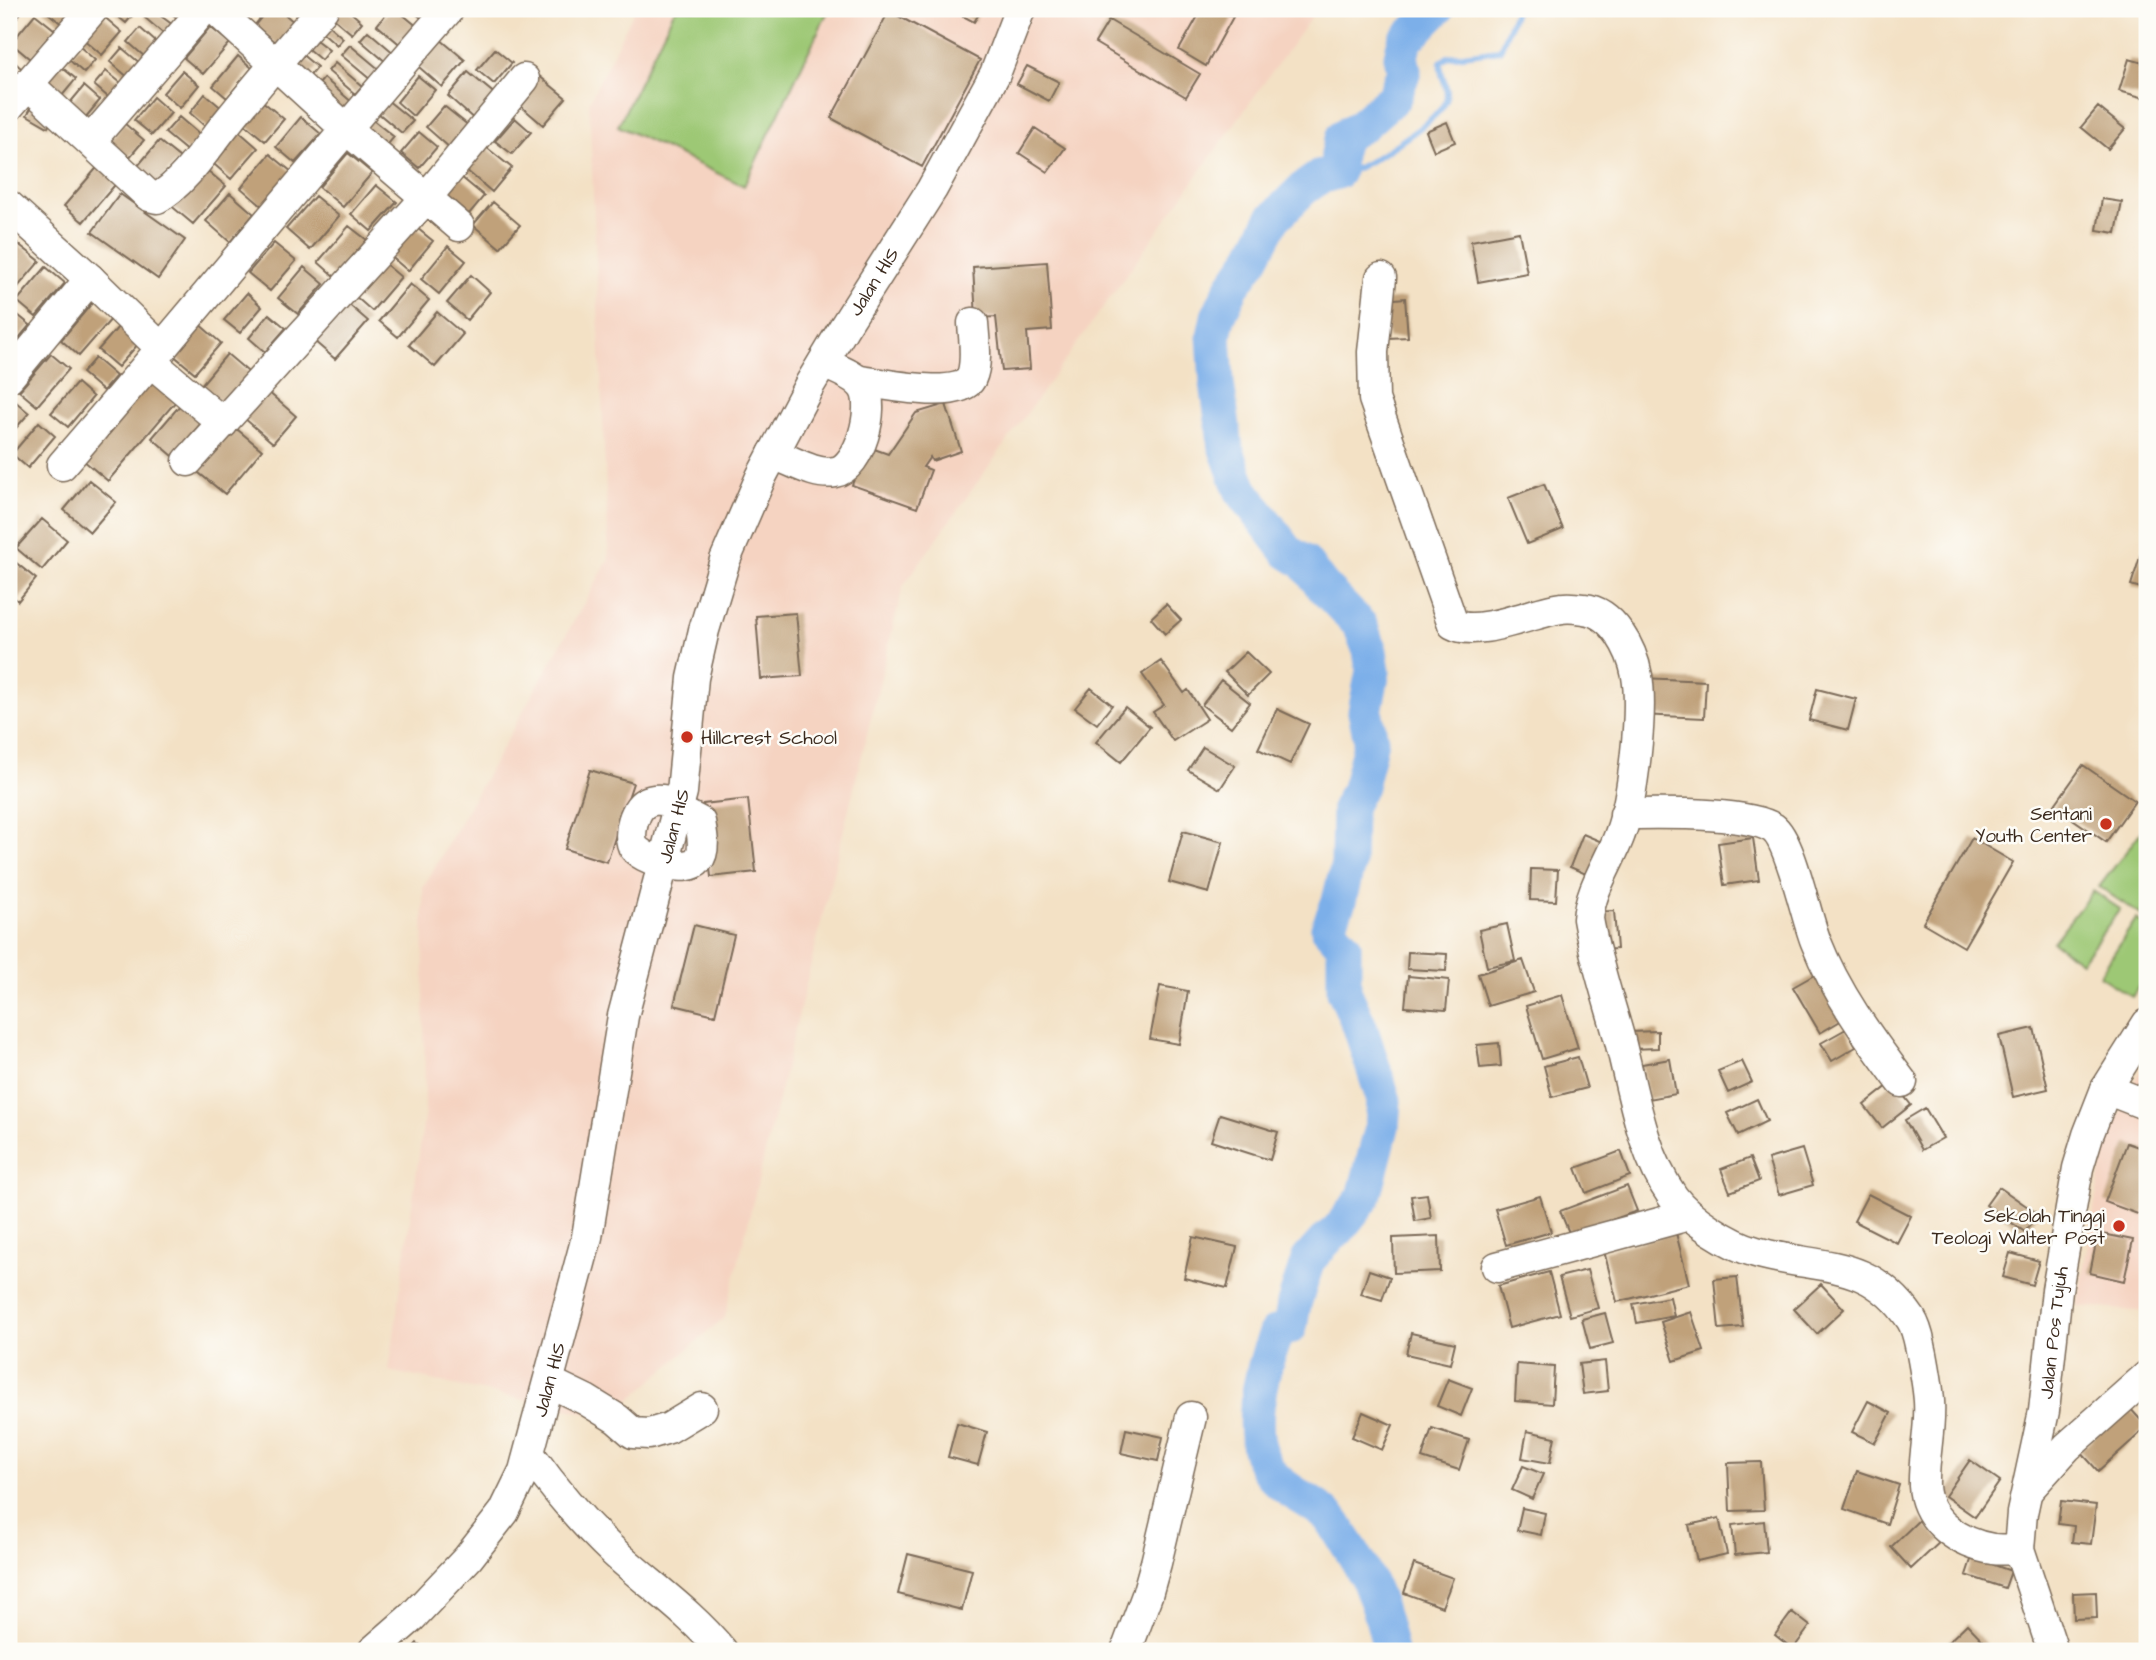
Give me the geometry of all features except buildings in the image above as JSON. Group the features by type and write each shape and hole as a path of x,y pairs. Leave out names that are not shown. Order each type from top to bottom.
{"street":[{"path":"9,106 93,9"},
{"path":"91,140 204,9"},
{"path":"215,9 345,128 458,226"},
{"path":"28,84 149,196 156,198 166,193 190,168 323,9"},
{"path":"62,465 345,128 449,9"},
{"name":"Jalan HIS","path":"373,1651 412,1617 491,1531 515,1493 530,1455 587,1237 623,1016 678,807 693,678 725,560 773,454 823,363 932,189 995,74 1020,9"},
{"path":"188,461 426,198 524,79"},
{"path":"14,220 90,279 157,355 223,423"},
{"path":"1381,278 1373,352 1374,399 1453,624 1460,628 1505,623 1562,608 1598,612 1608,620 1629,650 1637,673 1631,790 1620,833 1589,911 1591,935 1647,1143 1658,1172 1689,1215 1728,1239 1755,1252 1832,1266 1863,1275 1884,1289 1898,1303 1916,1328 1926,1375 1929,1403 1924,1486 1927,1502 1947,1531 1992,1549 2019,1549"},
{"path":"9,377 90,279"},
{"path":"823,363 859,381 944,390 962,386 971,379 974,364 973,323"},
{"path":"773,454 825,472 843,469 861,442 866,425 869,396 859,381"},
{"path":"1625,814 1704,815 1754,821 1774,829 1784,843 1822,953 1866,1034 1902,1082"},
{"name":"Jalan Pos Tujuh","path":"2053,1651 2019,1549 2022,1513 2044,1411 2057,1290 2070,1209 2088,1135 2106,1089 2147,1024"},
{"path":"2106,1089 2147,1105"},
{"path":"1497,1267 1689,1215"},
{"path":"2028,1491 2067,1447 2147,1376"},
{"path":"549,1382 586,1400 617,1419 633,1433 649,1434 669,1428 702,1408"},
{"path":"1126,1651 1156,1563 1191,1417"},
{"path":"530,1455 550,1483 615,1554 687,1613 722,1651"}],"shaded area":[{"name":"Hillcrest School","path":"635,9 1317,9 903,586 725,1317 609,1418 389,1371 425,1111 423,888 609,559 589,102"},
{"name":"Sekolah Tinggi Teologi Walter Post","path":"2147,1055 2147,1312 2077,1306 2105,1147"}],"green space":[{"path":"675,9 829,9 744,186 618,126"},
{"path":"2147,824 2147,919 2099,887"},
{"path":"2093,891 2120,909 2081,962 2053,942"},
{"path":"2136,919 2147,926 2147,974 2132,997 2099,976"}],"waterway":[{"path":"1390,1651 1383,1620 1361,1566 1329,1517 1273,1476 1258,1445 1256,1426 1260,1386 1276,1333 1290,1327 1294,1304 1308,1260 1338,1230 1364,1197 1382,1127 1384,1101 1360,1027 1344,991 1344,946 1328,928 1339,901 1348,864 1349,807 1360,786 1371,740 1365,712 1373,671 1370,651 1360,625 1323,587 1304,562 1288,552 1241,490 1226,449 1214,336 1218,317 1232,287 1252,259 1273,219 1303,189 1320,177 1337,172 1343,136 1361,126 1394,97 1404,71 1401,56 1405,41 1437,9"},
{"path":"1337,172 1348,172 1370,161 1401,142 1439,111 1447,98 1441,62 1448,57 1500,50 1516,9"}],"place":[{"name":"Hillcrest School","path":"687,737"},
{"name":"Sentani Youth Center","path":"2106,824"},
{"name":"Sekolah Tinggi Teologi Walter Post","path":"2119,1226"}]}
